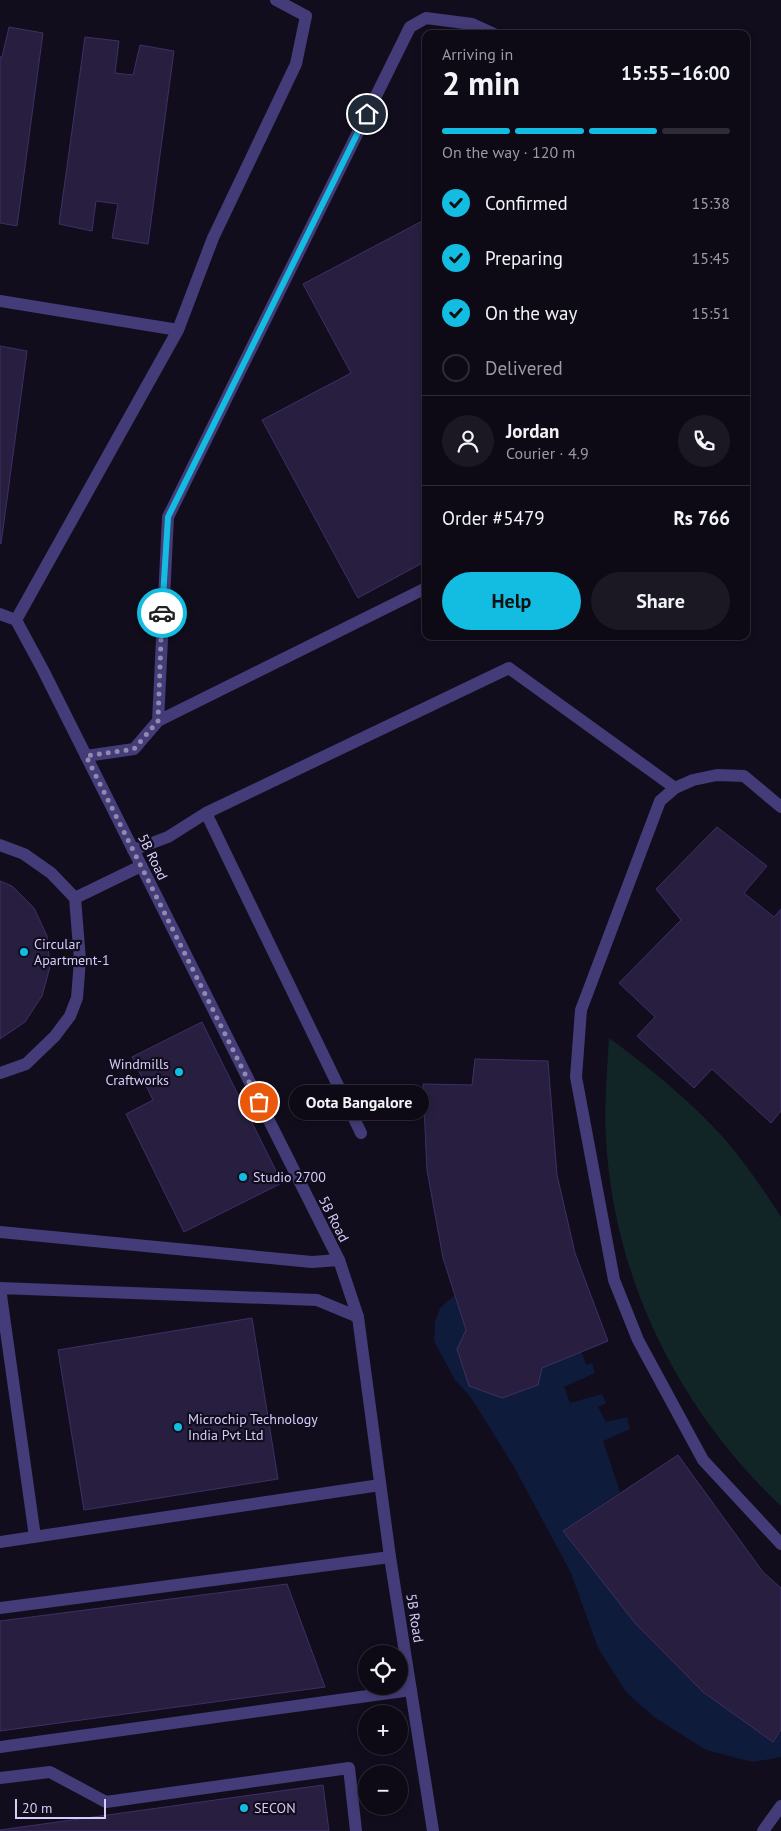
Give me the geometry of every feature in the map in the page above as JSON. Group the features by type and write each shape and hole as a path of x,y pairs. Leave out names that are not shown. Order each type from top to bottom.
{"street":[{"path":"0,614 16,620 178,330 213,238 296,64 306,16 276,0"},
{"path":"158,721 168,517 410,27 426,18 472,24 485,30"},
{"path":"0,301 178,330"},
{"path":"86,756 134,749 158,721 422,590"},
{"name":"5B Road","path":"16,620 134,850 339,1260 355,1305 390,1557 433,1831"},
{"path":"134,850 168,837 206,813 509,668 675,788"},
{"path":"781,807 744,776 717,775 693,780 675,788 660,801 581,1010 576,1077 614,1280 638,1340 703,1460 781,1544"},
{"path":"206,813 361,1133"},
{"path":"0,846 31,859 51,873 75,898 80,960 77,998 70,1016 56,1036 26,1064 0,1073"},
{"path":"75,898 141,866"},
{"path":"0,1232 312,1262 339,1260"},
{"path":"35,1537 0,1288 317,1300 358,1317"},
{"path":"0,1542 380,1484"},
{"path":"0,1608 390,1557"},
{"path":"0,1747 411,1690"},
{"path":"0,1778 50,1772 106,1802 349,1768 356,1831"},
{"path":"763,1831 781,1806"}],"green space":[{"path":"609,1038 668,1084 709,1122 746,1165 781,1217 781,1506 745,1469 712,1428 683,1385 659,1340 638,1292 623,1243 612,1192 606,1140"}],"water":[{"path":"455,1295 466,1330 457,1349 469,1386 502,1398 538,1385 542,1368 582,1352 586,1365 592,1363 595,1373 564,1387 570,1403 602,1394 606,1403 598,1407 606,1422 627,1417 630,1429 603,1441 620,1492 563,1531 635,1623 703,1692 773,1742 781,1732 781,1757 753,1762 706,1750 654,1717 626,1692 598,1648 571,1573 513,1465 470,1396 455,1380 434,1341 435,1322 440,1308"}],"building":[{"path":"9,27 43,33 17,226 0,223 0,57 2,57"},
{"path":"85,37 119,41 115,73 133,75 140,45 174,51 148,244 112,238 118,204 96,201 92,231 59,224"},
{"path":"422,221 422,563 358,598 262,420 351,373 303,284"},
{"path":"0,346 27,351 1,544 0,543"},
{"path":"717,827 767,866 744,893 774,917 781,909 781,1111 771,1123 712,1069 694,1088 637,1036 655,1017 619,983 681,920 656,889"},
{"name":"Circular Apartment-1","path":"0,881 12,886 34,908 47,936 50,967 42,996 25,1022 0,1039"},
{"path":"202,1022 282,1183 184,1232 126,1114 153,1100 132,1057"},
{"path":"475,1059 548,1061 557,1175 575,1253 608,1341 542,1368 538,1385 502,1398 469,1386 457,1349 466,1330 443,1258 427,1170 423,1084 472,1085"},
{"path":"252,1318 278,1479 84,1510 58,1350"},
{"path":"678,1455 763,1572 781,1588 781,1730 773,1742 703,1692 635,1623 563,1531"},
{"path":"287,1584 325,1687 0,1731 0,1621"},
{"name":"SECON","path":"323,1785 329,1831 0,1831 0,1830"}],"way so far":[{"path":"162,613 158,721 134,749 86,756 259,1102"}],"place":[{"name":"Circular Apartment-1","path":"24,952"},
{"name":"Windmills Craftworks","path":"179,1072"},
{"name":"Oota Bangalore","path":"259,1102"},
{"name":"Studio 2700","path":"243,1177"},
{"name":"Microchip Technology India Pvt Ltd","path":"178,1427"},
{"name":"SECON","path":"244,1808"}],"route":[{"path":"162,613 168,517 367,114"}]}
